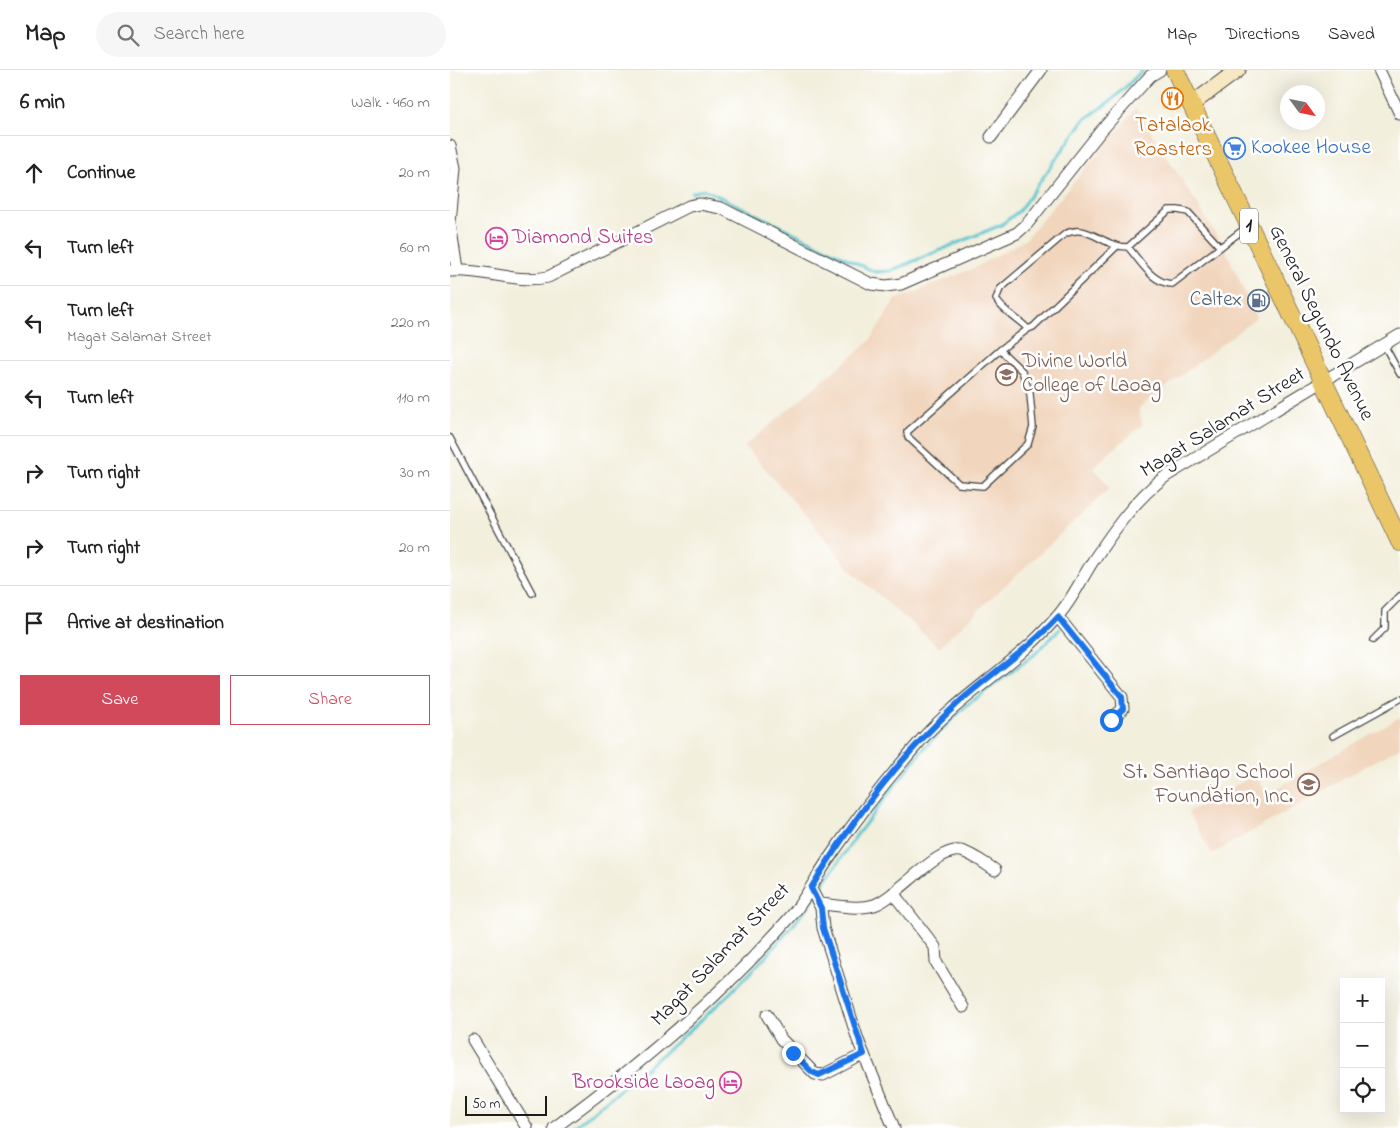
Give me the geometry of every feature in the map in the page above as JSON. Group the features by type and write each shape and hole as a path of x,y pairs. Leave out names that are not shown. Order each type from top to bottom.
{"highway":[{"name":"General Segundo Avenue","path":"1175,70 1400,542"}],"main road":[{"path":"1192,104 1238,70"}],"street":[{"path":"991,138 1041,70"},
{"path":"450,146 455,168 450,223 453,270 474,270 516,279 534,280 548,277 689,206 700,204 721,208 871,284 886,286 901,284 1017,233 1027,224 1100,132 1150,76 1160,70"},
{"path":"1379,70 1400,114"},
{"name":"Magat Salamat Street","path":"554,1128 644,1059 689,1020 793,913 816,896 829,859 869,802 923,738 958,703 1039,637 1058,617 1129,510 1152,486 1400,335"},
{"path":"1058,617 1122,697 1123,709 1111,720"},
{"path":"894,1128 864,1054 823,928 816,896 872,906 893,893 930,864 953,852 966,853 995,870"},
{"path":"893,893 935,947 936,962 963,1007"},
{"path":"767,1016 781,1039 815,1074 823,1074 864,1054"},
{"path":"473,1040 528,1128"}],"lane":[{"path":"1028,329 1019,319 998,304 996,299 1000,289 1065,234 1074,229 1081,229 1116,247 1128,247 1169,210 1178,210 1188,212 1220,247"},
{"path":"1128,247 1155,279 1164,284 1172,284 1249,226"},
{"path":"1000,350 1022,371 1030,394 1033,427 1028,444 983,486 959,484 908,436 907,432 1000,350 1033,327 1037,321 1116,247"},
{"path":"1384,345 1400,374"},
{"path":"450,438 532,593"},
{"path":"1373,640 1385,628 1384,611 1400,596"},
{"path":"1333,736 1400,699"}],"shaded area":[{"name":"Divine World College of Laoag","path":"1136,108 1225,248 1256,318 1139,408 1142,425 1093,467 1110,488 939,647 852,572 809,519 745,446 870,341 895,300 972,269 1025,240"},
{"name":"St. Santiago School Foundation, Inc.","path":"1400,717 1400,747 1212,854 1188,812 1255,775 1267,794"}],"waterway":[{"path":"692,193 704,189 875,272 890,271 1001,225 1019,211 1084,120 1112,100 1143,70"},
{"path":"817,894 856,836 925,747 967,705 1034,655 1060,629"},
{"path":"573,1128 649,1066 745,979 797,921 813,899"}],"place":[{"name":"Tatalaok Roasters","path":"1173,99"},
{"name":"Kookee House","path":"1235,148"},
{"name":"Diamond Suites","path":"496,238"},
{"name":"Caltex","path":"1258,300"},
{"name":"Divine World College of Laoag","path":"1006,374"},
{"name":"St. Santiago School Foundation, Inc.","path":"1309,785"},
{"name":"Brookside Laoag","path":"731,1083"}],"route":[{"path":"793,1053 812,1072 819,1075 864,1054 823,928 820,904 811,888 869,802 923,738 958,703 1039,637 1058,617 1122,697 1123,709 1111,720"}]}
